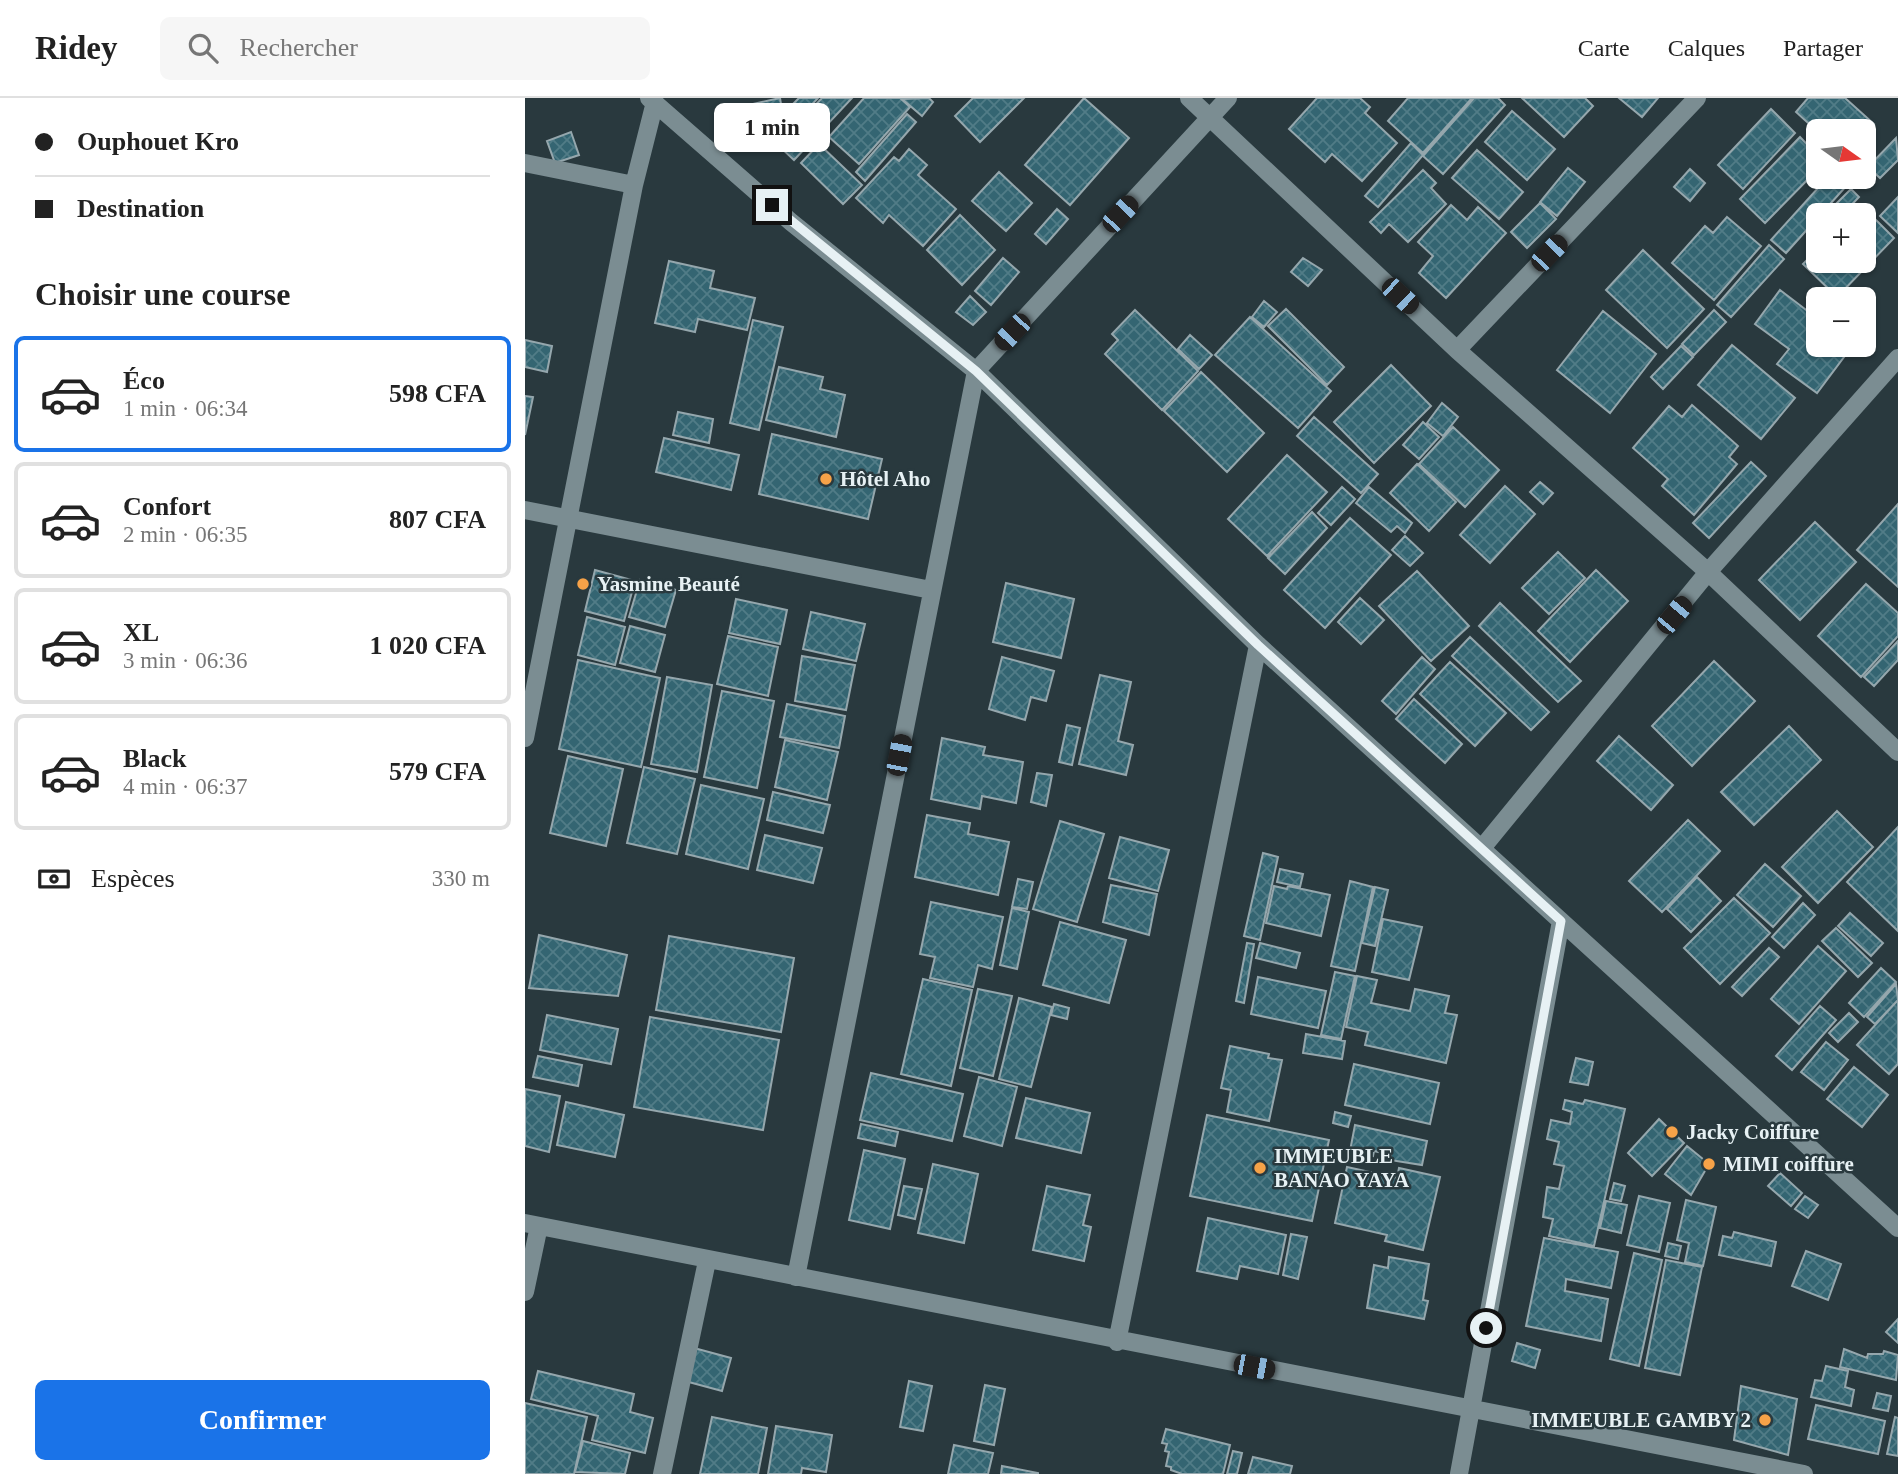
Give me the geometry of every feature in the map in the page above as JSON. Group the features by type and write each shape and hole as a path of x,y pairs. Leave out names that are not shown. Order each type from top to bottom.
{"street":[{"path":"1189,98 1457,350 1709,572 1898,752"},
{"path":"796,1277 976,371 1228,98"},
{"path":"1457,350 1697,98"},
{"path":"525,738 652,100 791,222 976,371 1258,645 1898,1228"},
{"path":"525,163 634,185"},
{"path":"1482,848 1709,572 1898,358"},
{"path":"525,510 931,590"},
{"path":"1117,1342 1258,645"},
{"path":"1459,1474 1561,921"},
{"path":"525,1292 532,1225 1117,1342 1802,1474"},
{"path":"662,1474 707,1261"}],"building":[{"path":"780,98 782,110 757,116 753,104"},
{"path":"799,98 818,98 804,113 794,103"},
{"path":"822,98 852,98 794,160 778,145"},
{"path":"864,98 900,98 910,107 859,164 829,137"},
{"path":"929,98 933,102 922,116 902,99"},
{"path":"973,98 1024,98 980,142 955,116"},
{"path":"1084,98 1129,138 1070,205 1025,165"},
{"path":"1317,98 1360,98 1370,107 1365,113 1397,143 1362,181 1332,154 1325,162 1289,129"},
{"path":"1408,98 1472,98 1423,153 1388,121"},
{"path":"1474,98 1498,98 1505,105 1443,174 1423,156"},
{"path":"1522,98 1585,98 1593,106 1564,137"},
{"path":"1619,98 1658,98 1642,117"},
{"path":"1808,98 1845,98 1868,119 1806,121 1796,112"},
{"path":"792,105 803,115 777,143 767,132"},
{"path":"1771,109 1795,133 1743,189 1718,165"},
{"path":"1512,111 1555,149 1527,180 1485,142"},
{"path":"907,114 916,122 865,181 856,172"},
{"path":"571,132 579,155 555,163 547,141"},
{"path":"1800,137 1806,143 1806,181 1765,223 1740,199"},
{"path":"1896,138 1898,160 1880,178 1876,174 1876,159"},
{"path":"1411,143 1423,155 1378,207 1365,196"},
{"path":"819,144 862,185 843,204 801,163"},
{"path":"909,149 927,165 918,175 956,209 923,246 889,215 883,223 856,198 894,157 899,161"},
{"path":"1477,150 1523,192 1499,219 1452,178"},
{"path":"1568,168 1585,182 1557,216 1540,202"},
{"path":"1690,169 1705,183 1690,201 1674,187"},
{"path":"1423,170 1436,183 1431,188 1446,204 1408,242 1389,224 1381,233 1370,222"},
{"path":"999,172 1032,203 1006,231 972,201"},
{"path":"1817,189 1844,189 1831,203 1806,203 1806,231 1786,253 1771,240"},
{"path":"1851,189 1859,197 1853,203 1837,203"},
{"path":"1898,197 1898,233 1880,216"},
{"path":"1540,203 1556,219 1527,248 1511,232"},
{"path":"1451,205 1467,220 1478,207 1506,233 1446,298 1419,273 1433,256 1418,242"},
{"path":"1057,209 1068,219 1046,244 1035,234"},
{"path":"960,215 995,250 962,285 927,250"},
{"path":"1727,217 1761,246 1714,300 1672,263 1705,226 1713,233"},
{"path":"1876,220 1894,238 1876,257"},
{"path":"1769,245 1784,259 1731,317 1717,305"},
{"path":"1643,250 1704,309 1667,348 1606,290"},
{"path":"1003,258 1019,272 991,305 975,291"},
{"path":"1303,258 1322,270 1308,286 1291,272"},
{"path":"669,261 714,271 710,288 755,298 747,330 698,319 695,332 655,323"},
{"path":"1812,273 1860,273 1847,287 1827,287"},
{"path":"1780,290 1806,310 1806,357 1844,357 1817,393 1777,364 1789,349 1755,324"},
{"path":"970,296 986,312 973,325 956,312"},
{"path":"1264,301 1277,312 1264,327 1252,317"},
{"path":"1286,309 1344,367 1327,385 1268,326"},
{"path":"1135,310 1198,371 1162,410 1105,354 1118,340 1112,334"},
{"path":"1714,310 1726,322 1694,355 1682,344"},
{"path":"1603,311 1656,354 1610,413 1557,370"},
{"path":"1250,317 1331,391 1298,428 1215,355"},
{"path":"753,320 783,327 759,430 730,423"},
{"path":"1190,335 1212,355 1199,369 1178,349"},
{"path":"525,340 552,346 547,372 525,367"},
{"path":"1732,345 1795,398 1761,439 1698,385"},
{"path":"1681,346 1693,357 1663,389 1651,377"},
{"path":"1391,365 1431,406 1374,463 1334,422"},
{"path":"779,367 823,377 820,389 845,395 836,437 766,420"},
{"path":"1201,372 1264,433 1227,472 1164,411"},
{"path":"525,396 533,397 525,435"},
{"path":"1442,403 1458,417 1443,436 1427,423"},
{"path":"1692,405 1738,446 1729,457 1737,464 1694,515 1662,486 1668,479 1633,448 1669,406 1682,417"},
{"path":"678,412 713,419 709,443 673,435"},
{"path":"1314,417 1378,474 1361,493 1297,436"},
{"path":"1423,422 1439,437 1419,459 1403,445"},
{"path":"1453,427 1499,470 1465,507 1419,464"},
{"path":"772,434 882,459 868,519 759,494"},
{"path":"664,438 739,455 731,490 656,472"},
{"path":"1287,455 1327,492 1267,556 1228,519"},
{"path":"1751,462 1766,476 1709,538 1693,523"},
{"path":"1417,464 1456,502 1429,531 1390,493"},
{"path":"1540,482 1553,493 1543,504 1530,492"},
{"path":"1505,486 1535,514 1490,563 1460,535"},
{"path":"1342,487 1355,499 1331,525 1318,513"},
{"path":"1369,487 1412,523 1405,533 1397,526 1391,532 1356,503"},
{"path":"1898,504 1898,587 1857,550"},
{"path":"1312,512 1327,528 1285,574 1268,558"},
{"path":"1350,518 1391,555 1325,628 1284,590"},
{"path":"1815,522 1856,562 1800,620 1759,580"},
{"path":"1405,536 1423,553 1410,566 1392,550"},
{"path":"1558,552 1585,578 1549,614 1522,588"},
{"path":"595,570 635,581 624,621 585,611"},
{"path":"1596,570 1628,601 1570,662 1538,631"},
{"path":"1417,571 1469,626 1431,661 1379,606"},
{"path":"640,580 676,590 665,627 629,617"},
{"path":"1006,583 1074,599 1061,658 993,642"},
{"path":"1866,584 1898,613 1898,636 1861,677 1818,636"},
{"path":"1360,598 1384,620 1361,644 1338,622"},
{"path":"736,599 787,610 780,644 729,633"},
{"path":"1500,603 1581,681 1558,702 1479,626"},
{"path":"811,612 865,624 856,661 803,649"},
{"path":"587,617 625,627 615,665 578,655"},
{"path":"630,626 665,635 655,672 620,663"},
{"path":"728,636 778,647 768,696 717,684"},
{"path":"1470,637 1549,712 1531,730 1452,656"},
{"path":"1898,641 1898,660 1874,686 1864,677"},
{"path":"802,656 855,665 846,710 795,701"},
{"path":"1002,657 1054,671 1046,701 1031,697 1025,720 989,709"},
{"path":"1422,657 1435,669 1396,714 1382,701"},
{"path":"578,660 660,678 641,767 559,749"},
{"path":"1714,661 1755,701 1692,766 1652,726"},
{"path":"1450,662 1506,713 1475,746 1420,694"},
{"path":"1100,675 1131,682 1118,741 1133,745 1126,775 1079,764"},
{"path":"667,677 712,685 697,772 651,764"},
{"path":"722,691 774,701 757,788 704,777"},
{"path":"1414,699 1462,744 1445,763 1396,719"},
{"path":"787,704 845,716 839,748 780,737"},
{"path":"1067,725 1080,728 1072,765 1059,762"},
{"path":"1789,726 1821,760 1754,825 1721,792"},
{"path":"1619,736 1673,785 1651,810 1597,761"},
{"path":"942,738 985,747 983,755 1023,762 1016,803 982,796 980,809 931,799"},
{"path":"785,740 838,752 827,800 775,787"},
{"path":"568,756 623,769 606,846 550,833"},
{"path":"644,767 695,779 677,854 627,843"},
{"path":"1037,773 1052,775 1046,806 1031,802"},
{"path":"701,785 764,799 748,869 686,854"},
{"path":"773,792 830,805 823,833 767,820"},
{"path":"1837,811 1873,847 1818,903 1782,867"},
{"path":"927,815 970,823 968,834 1009,842 998,895 915,877"},
{"path":"1688,820 1720,851 1662,912 1629,881"},
{"path":"1060,821 1104,834 1077,922 1033,909"},
{"path":"1898,827 1898,931 1847,882"},
{"path":"765,835 822,848 813,883 757,870"},
{"path":"1120,837 1169,850 1158,891 1109,878"},
{"path":"1263,853 1278,857 1260,940 1244,936"},
{"path":"1765,864 1801,896 1773,927 1737,895"},
{"path":"1280,869 1303,874 1300,887 1277,882"},
{"path":"1697,877 1721,901 1691,932 1667,909"},
{"path":"1018,879 1033,882 1027,909 1012,907"},
{"path":"1350,881 1373,887 1355,971 1331,966"},
{"path":"1111,885 1157,894 1149,935 1103,922"},
{"path":"1274,886 1287,889 1288,886 1330,895 1321,936 1266,923"},
{"path":"1375,887 1388,890 1375,946 1362,943"},
{"path":"1734,898 1770,933 1720,984 1684,948"},
{"path":"931,902 1003,917 992,969 978,965 973,987 930,978 935,957 920,954"},
{"path":"1803,903 1815,915 1784,948 1772,937"},
{"path":"1012,908 1029,912 1017,969 1000,965"},
{"path":"1850,913 1883,943 1871,956 1838,926"},
{"path":"1383,919 1422,927 1409,980 1372,972"},
{"path":"1060,922 1126,940 1109,1003 1043,985"},
{"path":"1836,928 1872,963 1858,977 1822,941"},
{"path":"539,935 627,955 618,996 529,988"},
{"path":"669,936 794,958 781,1032 656,1010"},
{"path":"1247,943 1254,944 1244,1003 1236,1001"},
{"path":"1260,943 1300,953 1296,968 1256,958"},
{"path":"1818,946 1846,971 1799,1024 1771,999"},
{"path":"1769,948 1779,957 1742,996 1732,987"},
{"path":"1881,968 1896,982 1864,1017 1849,1003"},
{"path":"1335,972 1355,976 1341,1039 1321,1035"},
{"path":"1357,976 1377,980 1371,1003 1410,1011 1415,989 1449,996 1445,1013 1457,1015 1446,1063 1365,1045 1368,1032 1346,1027"},
{"path":"1258,977 1326,991 1318,1028 1251,1014"},
{"path":"923,979 972,990 951,1086 901,1074"},
{"path":"1896,984 1898,1000 1875,1024 1867,1017"},
{"path":"978,989 1012,996 993,1076 960,1068"},
{"path":"1019,998 1052,1007 1031,1087 999,1079"},
{"path":"1898,1000 1898,1064 1889,1074 1857,1045"},
{"path":"1054,1004 1069,1008 1067,1019 1051,1015"},
{"path":"1820,1006 1836,1020 1792,1070 1776,1056"},
{"path":"1849,1013 1858,1022 1838,1042 1829,1033"},
{"path":"547,1015 618,1029 611,1064 540,1050"},
{"path":"650,1017 779,1040 763,1130 634,1107"},
{"path":"1306,1034 1345,1041 1342,1059 1303,1053"},
{"path":"1826,1042 1848,1060 1824,1090 1801,1072"},
{"path":"1230,1046 1269,1054 1268,1058 1282,1060 1269,1121 1227,1112 1231,1090 1221,1088"},
{"path":"538,1056 582,1065 578,1086 533,1077"},
{"path":"1576,1058 1593,1062 1588,1085 1570,1082"},
{"path":"1354,1064 1439,1083 1430,1124 1345,1105"},
{"path":"1854,1067 1888,1095 1862,1127 1827,1099"},
{"path":"871,1073 963,1094 952,1141 860,1120"},
{"path":"979,1077 1017,1087 1002,1146 964,1136"},
{"path":"525,1089 560,1096 549,1152 525,1146"},
{"path":"1026,1098 1090,1113 1081,1153 1016,1138"},
{"path":"1565,1100 1583,1104 1585,1100 1625,1109 1594,1246 1549,1236 1553,1219 1543,1217 1547,1187 1559,1189 1564,1166 1554,1164 1559,1142 1547,1139 1551,1120 1570,1124 1572,1112 1563,1109"},
{"path":"566,1102 624,1115 615,1157 557,1145"},
{"path":"1335,1112 1351,1116 1348,1127 1333,1123"},
{"name":"IMMEUBLE BANAO YAYA","path":"1207,1115 1329,1140 1312,1221 1190,1196"},
{"path":"1659,1119 1684,1143 1652,1176 1628,1153"},
{"path":"861,1124 898,1132 895,1146 858,1138"},
{"path":"1355,1125 1427,1141 1422,1165 1390,1160 1391,1155 1374,1151 1373,1156 1350,1151"},
{"path":"1687,1146 1709,1164 1691,1195 1665,1174"},
{"path":"864,1150 905,1159 890,1229 849,1220"},
{"path":"933,1164 978,1174 964,1243 918,1233"},
{"path":"1347,1167 1397,1178 1399,1168 1440,1177 1423,1250 1385,1241 1387,1235 1335,1223"},
{"path":"1780,1173 1802,1193 1791,1206 1768,1186"},
{"path":"1614,1183 1625,1186 1621,1201 1610,1199"},
{"path":"904,1186 922,1189 915,1219 898,1215"},
{"path":"1047,1186 1090,1195 1083,1225 1091,1227 1084,1261 1033,1250"},
{"path":"1639,1196 1670,1203 1659,1252 1627,1245"},
{"path":"1805,1196 1818,1205 1808,1218 1795,1209"},
{"path":"1686,1200 1716,1207 1703,1266 1685,1262 1689,1243 1677,1240"},
{"path":"1606,1201 1627,1205 1621,1233 1600,1228"},
{"path":"1208,1218 1286,1235 1278,1274 1240,1266 1237,1279 1197,1271"},
{"path":"1734,1232 1776,1242 1771,1266 1719,1255 1723,1236 1732,1238"},
{"path":"1291,1234 1307,1237 1298,1279 1283,1275"},
{"path":"1544,1238 1618,1252 1611,1288 1566,1279 1565,1291 1608,1299 1601,1341 1526,1326"},
{"path":"1668,1243 1681,1246 1678,1259 1665,1256"},
{"path":"1806,1251 1841,1264 1828,1300 1792,1286"},
{"path":"1634,1253 1662,1260 1639,1366 1610,1359"},
{"path":"1389,1257 1429,1264 1423,1300 1428,1301 1424,1319 1367,1308 1374,1265 1388,1268"},
{"path":"1666,1260 1702,1267 1680,1375 1645,1368"},
{"path":"1898,1319 1898,1343 1886,1332"},
{"path":"1517,1343 1540,1350 1535,1368 1512,1361"},
{"path":"694,1348 731,1358 722,1391 685,1381"},
{"path":"1844,1349 1867,1358 1868,1354 1883,1354 1884,1351 1898,1355 1896,1380 1840,1367"},
{"path":"1826,1366 1848,1371 1845,1387 1854,1390 1851,1406 1811,1397 1815,1380 1822,1381"},
{"path":"538,1371 634,1394 630,1412 653,1418 645,1453 592,1440 598,1416 531,1399"},
{"path":"909,1381 932,1386 923,1431 900,1427"},
{"path":"985,1385 1005,1389 994,1445 974,1441"},
{"name":"IMMEUBLE GAMBY 2","path":"1741,1386 1797,1399 1788,1455 1734,1440"},
{"path":"1877,1393 1891,1396 1888,1411 1873,1408"},
{"path":"525,1403 587,1417 574,1474 525,1474"},
{"path":"1816,1405 1885,1421 1878,1454 1808,1439"},
{"path":"712,1417 767,1428 758,1474 700,1474"},
{"path":"1895,1417 1898,1418 1898,1456 1887,1454"},
{"path":"776,1426 832,1435 826,1472 802,1468 801,1474 768,1474"},
{"path":"1166,1429 1230,1445 1223,1474 1182,1474 1171,1470 1171,1467 1166,1466 1169,1452 1165,1451 1167,1444 1162,1443"},
{"path":"583,1441 630,1453 625,1474 575,1472"},
{"path":"954,1445 993,1453 988,1474 948,1474"},
{"path":"1233,1451 1242,1453 1237,1474 1227,1474"},
{"path":"1253,1457 1292,1466 1290,1474 1248,1474"},
{"path":"1002,1466 1038,1473 1038,1474 1001,1474"}],"place":[{"name":"Hôtel Aho","path":"826,479"},
{"name":"Yasmine Beauté","path":"583,584"},
{"name":"Jacky Coiffure","path":"1672,1132"},
{"name":"MIMI coiffure","path":"1709,1164"},
{"name":"IMMEUBLE BANAO YAYA","path":"1260,1168"},
{"name":"IMMEUBLE GAMBY 2","path":"1765,1420"}],"route":[{"path":"772,205 976,371 1258,645 1561,921 1486,1328"}]}
